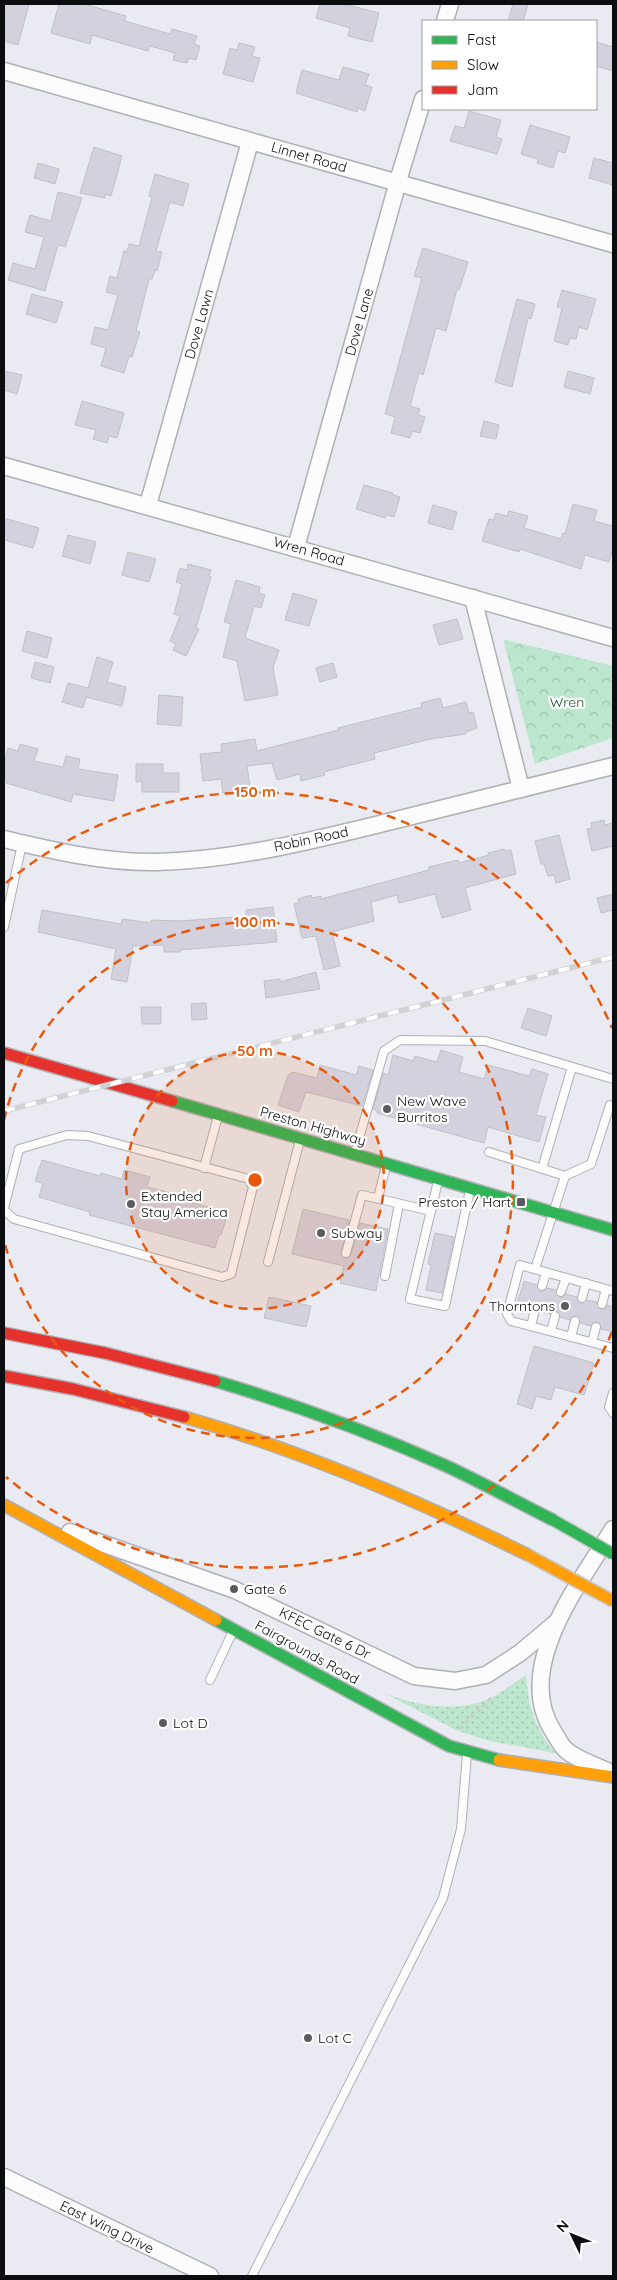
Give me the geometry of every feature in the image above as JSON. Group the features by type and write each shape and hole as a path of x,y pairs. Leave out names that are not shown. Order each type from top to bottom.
{"main road":[{"name":"Preston Highway","path":"4,1053 387,1162 613,1230"},
{"path":"4,1333 93,1351 181,1372 270,1399 358,1431 444,1466 553,1520 613,1554"},
{"path":"4,1376 97,1394 188,1418 277,1446 364,1478 449,1515 613,1601"},
{"name":"Fairgrounds Road","path":"4,1505 449,1746 499,1760 613,1776"}],"street":[{"path":"445,20 450,4"},
{"name":"Linnet Road","path":"4,71 613,244"},
{"name":"Dove Lane","path":"296,547 422,101"},
{"name":"Dove Lawn","path":"148,505 250,142"},
{"name":"Wren Road","path":"4,466 148,505 613,638"},
{"path":"473,598 521,789"},
{"name":"Robin Road","path":"4,839 65,853 125,861 156,862 212,858 327,837 613,766"},
{"name":"KFEC Gate 6 Dr","path":"28,1517 235,1590 414,1676 455,1681 486,1675 520,1652 557,1622"},
{"path":"613,1528 557,1622 540,1677 540,1697 550,1725 566,1750 613,1776"},
{"name":"East Wing Drive","path":"4,2177 210,2276"}],"lane":[{"path":"4,927 22,844"},
{"path":"355,1153 384,1051 400,1040 485,1041 613,1079"},
{"path":"542,1169 572,1067"},
{"path":"489,1152 565,1176 591,1164 610,1105"},
{"path":"204,1168 219,1114"},
{"path":"67,1134 88,1136 204,1168 249,1179 253,1187 231,1274 222,1277 14,1219 4,1209 19,1150 67,1134"},
{"path":"268,1262 301,1138"},
{"path":"378,1198 387,1162"},
{"path":"4,1173 14,1171"},
{"path":"535,1270 555,1213 565,1176"},
{"path":"439,1179 410,1298 445,1306 470,1188"},
{"path":"346,1253 362,1194 431,1211"},
{"path":"385,1276 399,1204"},
{"path":"602,1304 610,1290 520,1265 506,1314 511,1320 613,1348"},
{"path":"542,1286 546,1272"},
{"path":"562,1292 566,1278"},
{"path":"582,1298 586,1284"},
{"path":"531,1326 536,1310"},
{"path":"551,1331 555,1316"},
{"path":"571,1337 575,1322"},
{"path":"592,1342 596,1327"},
{"path":"613,1392 610,1407 613,1413"},
{"path":"210,1680 234,1629"},
{"path":"252,2276 443,1898 461,1829 467,1752"}],"path":[{"path":"458,1731 491,1698"}],"green space":[{"name":"Wren","path":"503,639 613,666 613,738 535,764"},
{"path":"526,1675 534,1717 542,1734 555,1753 490,1741 458,1731 384,1693 410,1702 452,1707 480,1702 493,1697"}],"building":[{"path":"4,4 29,4 18,45 4,41"},
{"path":"59,4 84,4 126,16 125,21 170,34 172,29 197,36 194,44 200,46 196,60 189,58 187,63 173,60 175,53 150,46 148,51 92,35 90,44 51,33"},
{"path":"320,4 344,4 379,13 372,42 348,36 350,28 316,18"},
{"path":"513,4 528,4 523,20 508,20"},
{"path":"597,42 613,47 613,71 597,66"},
{"path":"239,43 255,47 252,56 260,58 253,82 223,74 230,48 237,50"},
{"path":"343,67 369,74 365,85 372,87 365,111 358,108 357,112 296,93 302,70 339,80"},
{"path":"469,111 501,120 496,137 502,139 497,154 450,141 455,126 464,128"},
{"path":"530,125 570,137 565,153 558,151 553,168 537,163 538,159 521,154"},
{"path":"94,147 122,156 111,196 105,194 105,198 80,193"},
{"path":"594,158 613,163 613,185 589,178"},
{"path":"38,163 59,169 55,184 34,178"},
{"path":"155,174 189,184 183,206 170,202 156,251 162,252 157,271 155,270 152,279 149,279 136,331 140,332 132,357 129,356 124,373 101,366 106,348 91,344 95,327 108,330 118,295 106,292 110,276 117,278 124,251 127,252 129,244 139,246 152,197 149,196"},
{"path":"58,192 82,198 65,247 58,245 45,291 8,280 13,263 35,269 44,237 25,232 30,215 51,221"},
{"path":"423,248 468,262 459,290 457,289 446,331 436,328 423,375 419,373 410,406 420,409 418,415 425,417 420,433 412,431 410,438 391,433 395,417 385,414 422,278 414,276"},
{"path":"562,290 596,299 587,330 579,327 576,339 570,338 568,345 554,341 562,308 557,307"},
{"path":"32,294 63,302 56,323 26,314"},
{"path":"517,299 535,304 531,319 528,318 512,387 495,382"},
{"path":"4,371 22,375 17,394 4,390"},
{"path":"568,371 594,378 590,394 564,387"},
{"path":"82,401 124,413 117,438 109,436 107,443 93,439 96,430 75,425"},
{"path":"484,421 499,425 496,439 480,436"},
{"path":"364,485 393,493 393,495 400,497 394,517 386,515 385,518 356,509"},
{"path":"573,504 597,510 594,521 613,526 613,548 609,562 585,555 581,569 520,549 519,552 482,541 489,519 494,520 496,513 507,516 509,511 528,516 524,528 561,539 563,533 565,534"},
{"path":"433,505 457,512 452,530 428,523"},
{"path":"4,518 39,528 33,548 4,540"},
{"path":"68,535 96,542 90,564 62,556"},
{"path":"128,552 156,559 149,582 122,575"},
{"path":"188,564 211,570 209,576 211,577 196,628 199,629 186,656 173,650 176,644 170,641 180,616 174,614 182,584 176,582 180,568 187,570"},
{"path":"236,580 260,587 259,593 265,595 261,608 254,606 245,638 279,650 273,668 278,695 245,701 237,661 223,657 231,624 224,622"},
{"path":"293,593 317,600 309,626 285,620"},
{"path":"457,619 463,639 439,645 433,625"},
{"path":"27,631 52,638 47,658 22,651"},
{"path":"97,657 113,662 107,682 126,687 122,706 86,697 83,708 62,702 68,683 88,688"},
{"path":"35,662 54,667 50,683 31,678"},
{"path":"333,663 337,677 320,682 316,668"},
{"path":"159,695 183,697 181,726 157,724"},
{"path":"440,698 443,708 466,702 469,713 473,712 477,728 466,732 466,734 430,739 374,753 375,759 324,772 325,775 301,781 300,774 277,780 272,763 247,766 251,793 223,793 221,779 203,781 200,754 222,752 221,744 255,739 257,751 422,707 421,703"},
{"path":"20,744 38,749 34,761 63,767 66,756 80,759 78,769 118,775 114,801 73,794 71,802 6,783 4,764 8,748 18,751"},
{"path":"136,764 163,764 163,773 179,773 179,792 142,792 142,781 136,782"},
{"path":"604,820 605,825 613,823 613,846 592,851 587,829 592,828 591,823"},
{"path":"559,835 570,879 556,883 554,875 548,876 544,864 541,864 535,841"},
{"path":"504,849 504,851 511,850 516,874 465,888 471,910 442,918 435,894 399,903 397,895 371,902 374,921 332,932 340,966 324,970 316,936 302,938 294,904 299,903 298,899 311,895 312,898 321,896 321,899 429,870 429,867 458,860 459,863"},
{"path":"613,894 613,910 601,913 597,898"},
{"path":"273,907 277,942 180,950 180,952 164,952 164,945 133,946 127,982 111,979 116,949 38,932 42,910 121,924 122,919 151,923 151,920 180,921 246,916 246,910"},
{"path":"316,972 320,989 266,998 264,981 280,979 280,982"},
{"path":"206,1003 207,1019 192,1020 191,1004"},
{"path":"141,1007 161,1007 161,1024 142,1024"},
{"path":"528,1008 552,1016 546,1036 521,1028"},
{"path":"441,1050 463,1057 459,1072 484,1079 488,1065 529,1076 532,1069 548,1074 536,1115 546,1117 539,1142 488,1127 484,1143 377,1113 373,1109 383,1073 388,1075 393,1055 413,1061 415,1056 437,1062"},
{"path":"320,1065 356,1075 359,1066 373,1070 362,1106 306,1092 299,1112 278,1105 288,1075 293,1072 317,1078"},
{"name":"Extended Stay America","path":"42,1160 100,1176 101,1173 122,1179 124,1170 150,1177 147,1187 178,1195 177,1198 228,1213 215,1248 89,1215 90,1212 39,1197 43,1183 35,1181"},
{"path":"303,1209 349,1220 341,1252 345,1258 351,1255 360,1223 388,1229 376,1291 340,1283 344,1266 292,1254"},
{"path":"435,1233 454,1237 442,1293 426,1290 431,1265 428,1264"},
{"name":"Thorntons","path":"524,1281 537,1285 541,1291 547,1288 556,1290 560,1297 566,1294 577,1297 580,1303 587,1300 597,1302 600,1309 604,1309 607,1305 613,1307 613,1332 601,1329 598,1322 594,1322 590,1326 580,1323 577,1316 573,1316 570,1320 560,1317 557,1311 550,1314 540,1311 537,1305 530,1308 517,1304"},
{"path":"269,1297 311,1306 306,1327 264,1318"},
{"path":"534,1346 594,1363 584,1395 555,1387 551,1400 536,1396 532,1409 517,1404"}],"railway":[{"path":"4,1111 613,957"}],"traffic: fast":[{"path":"172,1101 613,1230"},
{"path":"215,1381 302,1409 388,1441 458,1472 553,1520"},
{"path":"553,1520 613,1554"},
{"path":"216,1620 449,1746 499,1760"}],"traffic: slow":[{"path":"184,1417 272,1445 359,1478 444,1515 528,1555"},
{"path":"4,1505 216,1620"},
{"path":"528,1555 613,1601"},
{"path":"499,1760 613,1777"}],"traffic: jam":[{"path":"4,1053 172,1101"},
{"path":"4,1333 105,1353 215,1381"},
{"path":"4,1376 73,1389 184,1417"}],"place":[{"name":"New Wave Burritos","path":"387,1109"},
{"name":"Preston / Hart","path":"521,1202"},
{"name":"Extended Stay America","path":"131,1204"},
{"name":"Subway","path":"321,1233"},
{"name":"Thorntons","path":"565,1306"},
{"name":"Gate 6","path":"234,1589"},
{"name":"Lot D","path":"163,1723"},
{"name":"Lot C","path":"308,2038"}]}
